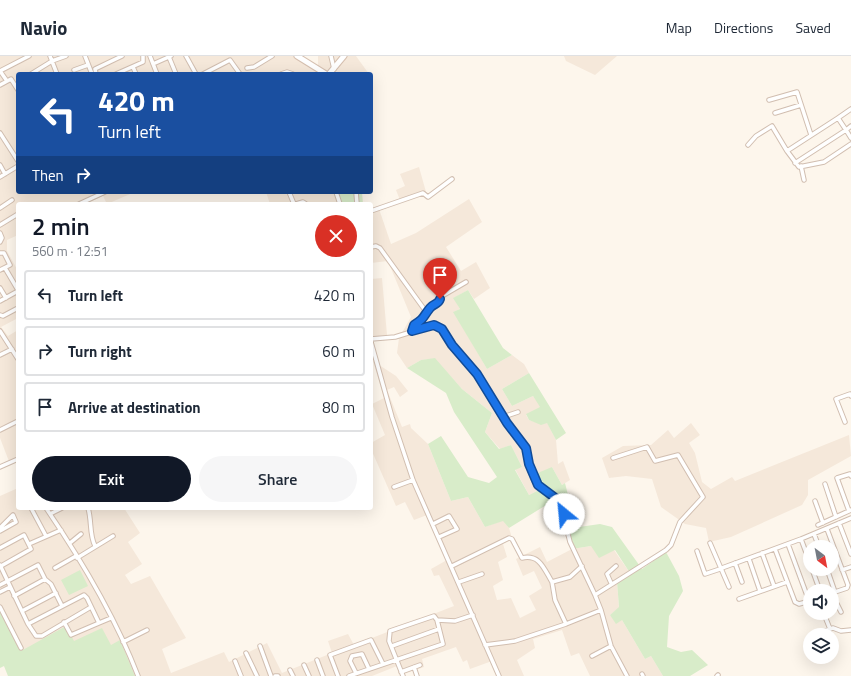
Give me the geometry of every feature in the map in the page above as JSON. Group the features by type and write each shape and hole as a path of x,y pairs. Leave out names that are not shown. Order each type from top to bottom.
{"street":[{"path":"6,81 0,71 29,56"},
{"path":"50,56 56,72"},
{"path":"34,72 52,61 66,56"},
{"path":"85,56 91,72"},
{"path":"96,72 95,69 122,56"},
{"path":"121,72 143,62 143,56"},
{"path":"150,56 157,72"},
{"path":"153,64 170,56 175,72"},
{"path":"186,56 195,72"},
{"path":"247,68 254,67 272,56"},
{"path":"297,56 322,72"},
{"path":"325,72 332,61 344,56"},
{"path":"206,72 228,58 232,60 239,72"},
{"path":"74,70 88,65"},
{"path":"133,67 135,72"},
{"path":"0,85 12,79 16,82"},
{"path":"769,100 797,92 811,135"},
{"path":"775,113 801,105"},
{"path":"787,151 851,109"},
{"path":"838,118 851,138"},
{"path":"748,145 756,136 772,126 787,151 799,167 824,162 851,144"},
{"path":"795,163 851,126"},
{"path":"0,133 16,158"},
{"path":"0,165 5,174"},
{"path":"801,166 804,180"},
{"path":"0,177 16,167"},
{"path":"373,210 423,193 428,197 452,179"},
{"path":"83,202 101,194"},
{"path":"0,208 12,200"},
{"path":"0,225 16,215"},
{"path":"0,233 2,238 0,242"},
{"path":"373,247 380,248 427,313"},
{"path":"0,253 3,252 10,265 0,270"},
{"path":"4,268 16,287"},
{"path":"412,331 414,325 422,320 431,307 438,302 442,296 466,282"},
{"path":"0,288 6,298"},
{"path":"0,301 16,291"},
{"path":"0,316 16,309"},
{"path":"373,339 395,337 434,325 442,329 452,345 477,374 503,417 526,448 529,464 538,485 553,494 560,503 570,542 602,610 612,646 627,676"},
{"path":"0,330 16,356"},
{"path":"0,355 12,349"},
{"path":"373,349 392,418 413,480 459,582 498,675"},
{"path":"845,422 836,399 850,394 851,396"},
{"path":"503,417 518,412"},
{"path":"0,429 16,422"},
{"path":"595,595 611,583 670,546 680,522 703,497 678,455 654,461 647,447 613,458"},
{"path":"0,467 16,460"},
{"path":"818,525 850,511 837,478 850,474 851,476"},
{"path":"394,487 413,480"},
{"path":"825,484 836,517"},
{"path":"815,501 823,522"},
{"path":"32,510 46,536"},
{"path":"47,510 70,543 76,557 83,563 91,576 103,598 138,676"},
{"path":"50,514 58,510"},
{"path":"89,510 91,516 91,536 95,546"},
{"path":"0,528 13,515 16,522 0,531"},
{"path":"433,524 449,516 457,529 439,537"},
{"path":"697,551 705,574 801,540 851,518"},
{"path":"839,523 851,554"},
{"path":"827,529 848,587 839,591"},
{"path":"29,544 61,530"},
{"path":"70,543 81,534"},
{"path":"814,534 816,540"},
{"path":"0,548 24,535 29,544 31,550 0,566 28,624 37,637 42,636 91,607"},
{"path":"56,568 112,536"},
{"path":"452,566 509,538 512,539 522,558 530,556 540,561 552,582 555,600 566,624"},
{"path":"801,540 803,545"},
{"path":"710,543 729,586"},
{"path":"788,544 803,585"},
{"path":"775,549 797,604 803,602"},
{"path":"762,554 774,586"},
{"path":"749,559 760,591"},
{"path":"735,563 742,582"},
{"path":"0,585 38,565 45,579 50,581 62,606"},
{"path":"552,582 570,577 582,566"},
{"path":"611,583 607,574 616,566"},
{"path":"842,570 851,567"},
{"path":"459,582 482,574"},
{"path":"14,596 45,579"},
{"path":"739,599 787,582"},
{"path":"0,592 10,587"},
{"path":"22,611 56,593"},
{"path":"28,624 84,595 99,622"},
{"path":"0,607 21,648"},
{"path":"839,607 841,612"},
{"path":"485,645 515,641 602,610"},
{"path":"437,620 456,621 473,615"},
{"path":"349,676 397,659 443,644 437,620 434,616 390,631 388,636 397,659 402,674 420,665"},
{"path":"64,622 71,635 111,618"},
{"path":"123,642 147,630"},
{"path":"392,646 439,630"},
{"path":"839,630 851,630"},
{"path":"338,676 330,655 372,640 383,664"},
{"path":"260,646 271,676"},
{"path":"592,656 612,646"},
{"path":"246,653 257,676"},
{"path":"356,673 350,659 352,656 362,654 369,669"},
{"path":"317,660 323,676"},
{"path":"235,661 242,676"},
{"path":"304,665 309,676"},
{"path":"414,667 417,676"},
{"path":"290,670 293,676"}],"shaded area":[{"path":"0,56 297,56 318,69 318,56 356,56 368,72 16,72 16,194 130,194 112,202 106,202 103,196 90,202 16,202 16,236 7,240 7,251 16,267 16,319 1,327 8,336 16,331 16,462 10,464 0,438"},
{"path":"564,56 617,56 595,75 566,61"},
{"path":"419,167 426,192 400,200 396,190 405,186 400,174"},
{"path":"267,194 334,194 337,202 269,202"},
{"path":"469,199 482,222 446,247 461,271 476,262 490,288 474,299 468,290 454,298 460,309 454,312 487,369 512,355 524,364 529,373 502,389 512,406 533,396 541,407 526,415 529,420 541,424 547,422 556,440 558,464 563,461 570,480 562,485 552,467 539,490 529,495 515,469 522,467 511,445 500,449 485,432 492,413 462,389 435,359 421,360 407,368 397,353 399,338 411,317 388,261 373,263 373,208 378,206 391,244 416,233"},
{"path":"382,278 387,335 373,337 373,279"},
{"path":"373,361 396,376 408,391 400,397 394,387 387,390 402,427 410,424 411,428 428,444 451,501 468,497 485,527 503,520 509,528 512,538 503,544 507,557 498,562 503,580 493,586 497,600 511,598 520,618 536,610 529,596 542,588 534,571 523,576 516,559 540,547 547,562 572,549 591,546 614,550 630,573 617,582 619,608 610,615 622,620 645,659 651,656 663,676 590,676 579,653 571,656 562,630 533,639 535,648 517,660 524,676 497,676 492,661 470,669 467,660 463,662 456,647 422,659 424,667 401,675 397,666 372,676 64,676 21,651 0,611 0,496 16,489 16,510 125,510 140,533 128,542 142,564 125,575 131,584 150,576 186,638 162,649 171,673 224,652 229,662 267,643 282,673 332,653 328,641 348,634 354,645 454,606 439,575 434,576 431,569 447,560 427,515 414,520 405,502 396,506 373,454 373,442 385,435 373,404 384,398"},
{"path":"691,423 700,435 689,443 695,453 702,482 711,489 732,477 735,481 849,435 851,456 808,480 808,495 802,505 731,537 709,542 706,528 685,524 661,507 652,479 626,476 609,478 602,458 623,446 651,445 668,430 674,438"}],"green space":[{"path":"334,194 362,194 363,202 337,202"},
{"path":"468,290 503,348 512,355 487,369 453,312 460,309 453,298"},
{"path":"435,358 462,389 492,413 485,432 499,449 511,445 522,467 515,470 529,495 539,490 533,475 552,467 562,485 565,483 568,495 543,507 509,528 503,521 485,527 468,497 451,501 428,444 441,436 468,477 489,483 497,477 454,412 446,393 407,368 421,360"},
{"path":"529,373 566,433 556,440 547,423 541,425 529,420 526,414 540,407 533,396 512,406 502,389"},
{"path":"600,524 612,527 642,569 666,552 679,576 683,591 669,616 667,647 681,652 692,650 708,665 690,676 663,676 651,656 645,659 622,620 616,624 610,615 619,607 617,582 630,573 615,550 599,558 591,546 572,549 565,529"},
{"path":"80,570 88,586 69,595 61,580"},
{"path":"0,611 21,651 66,626 74,641 102,628 111,645 120,640 135,676 8,676 4,666 0,668"}],"route":[{"path":"440,299 437,304 430,308 422,320 412,327 412,331 434,325 442,329 452,345 477,374 492,396 511,430 526,448 529,464 538,485 542,489 553,494 560,503 564,514"}]}
